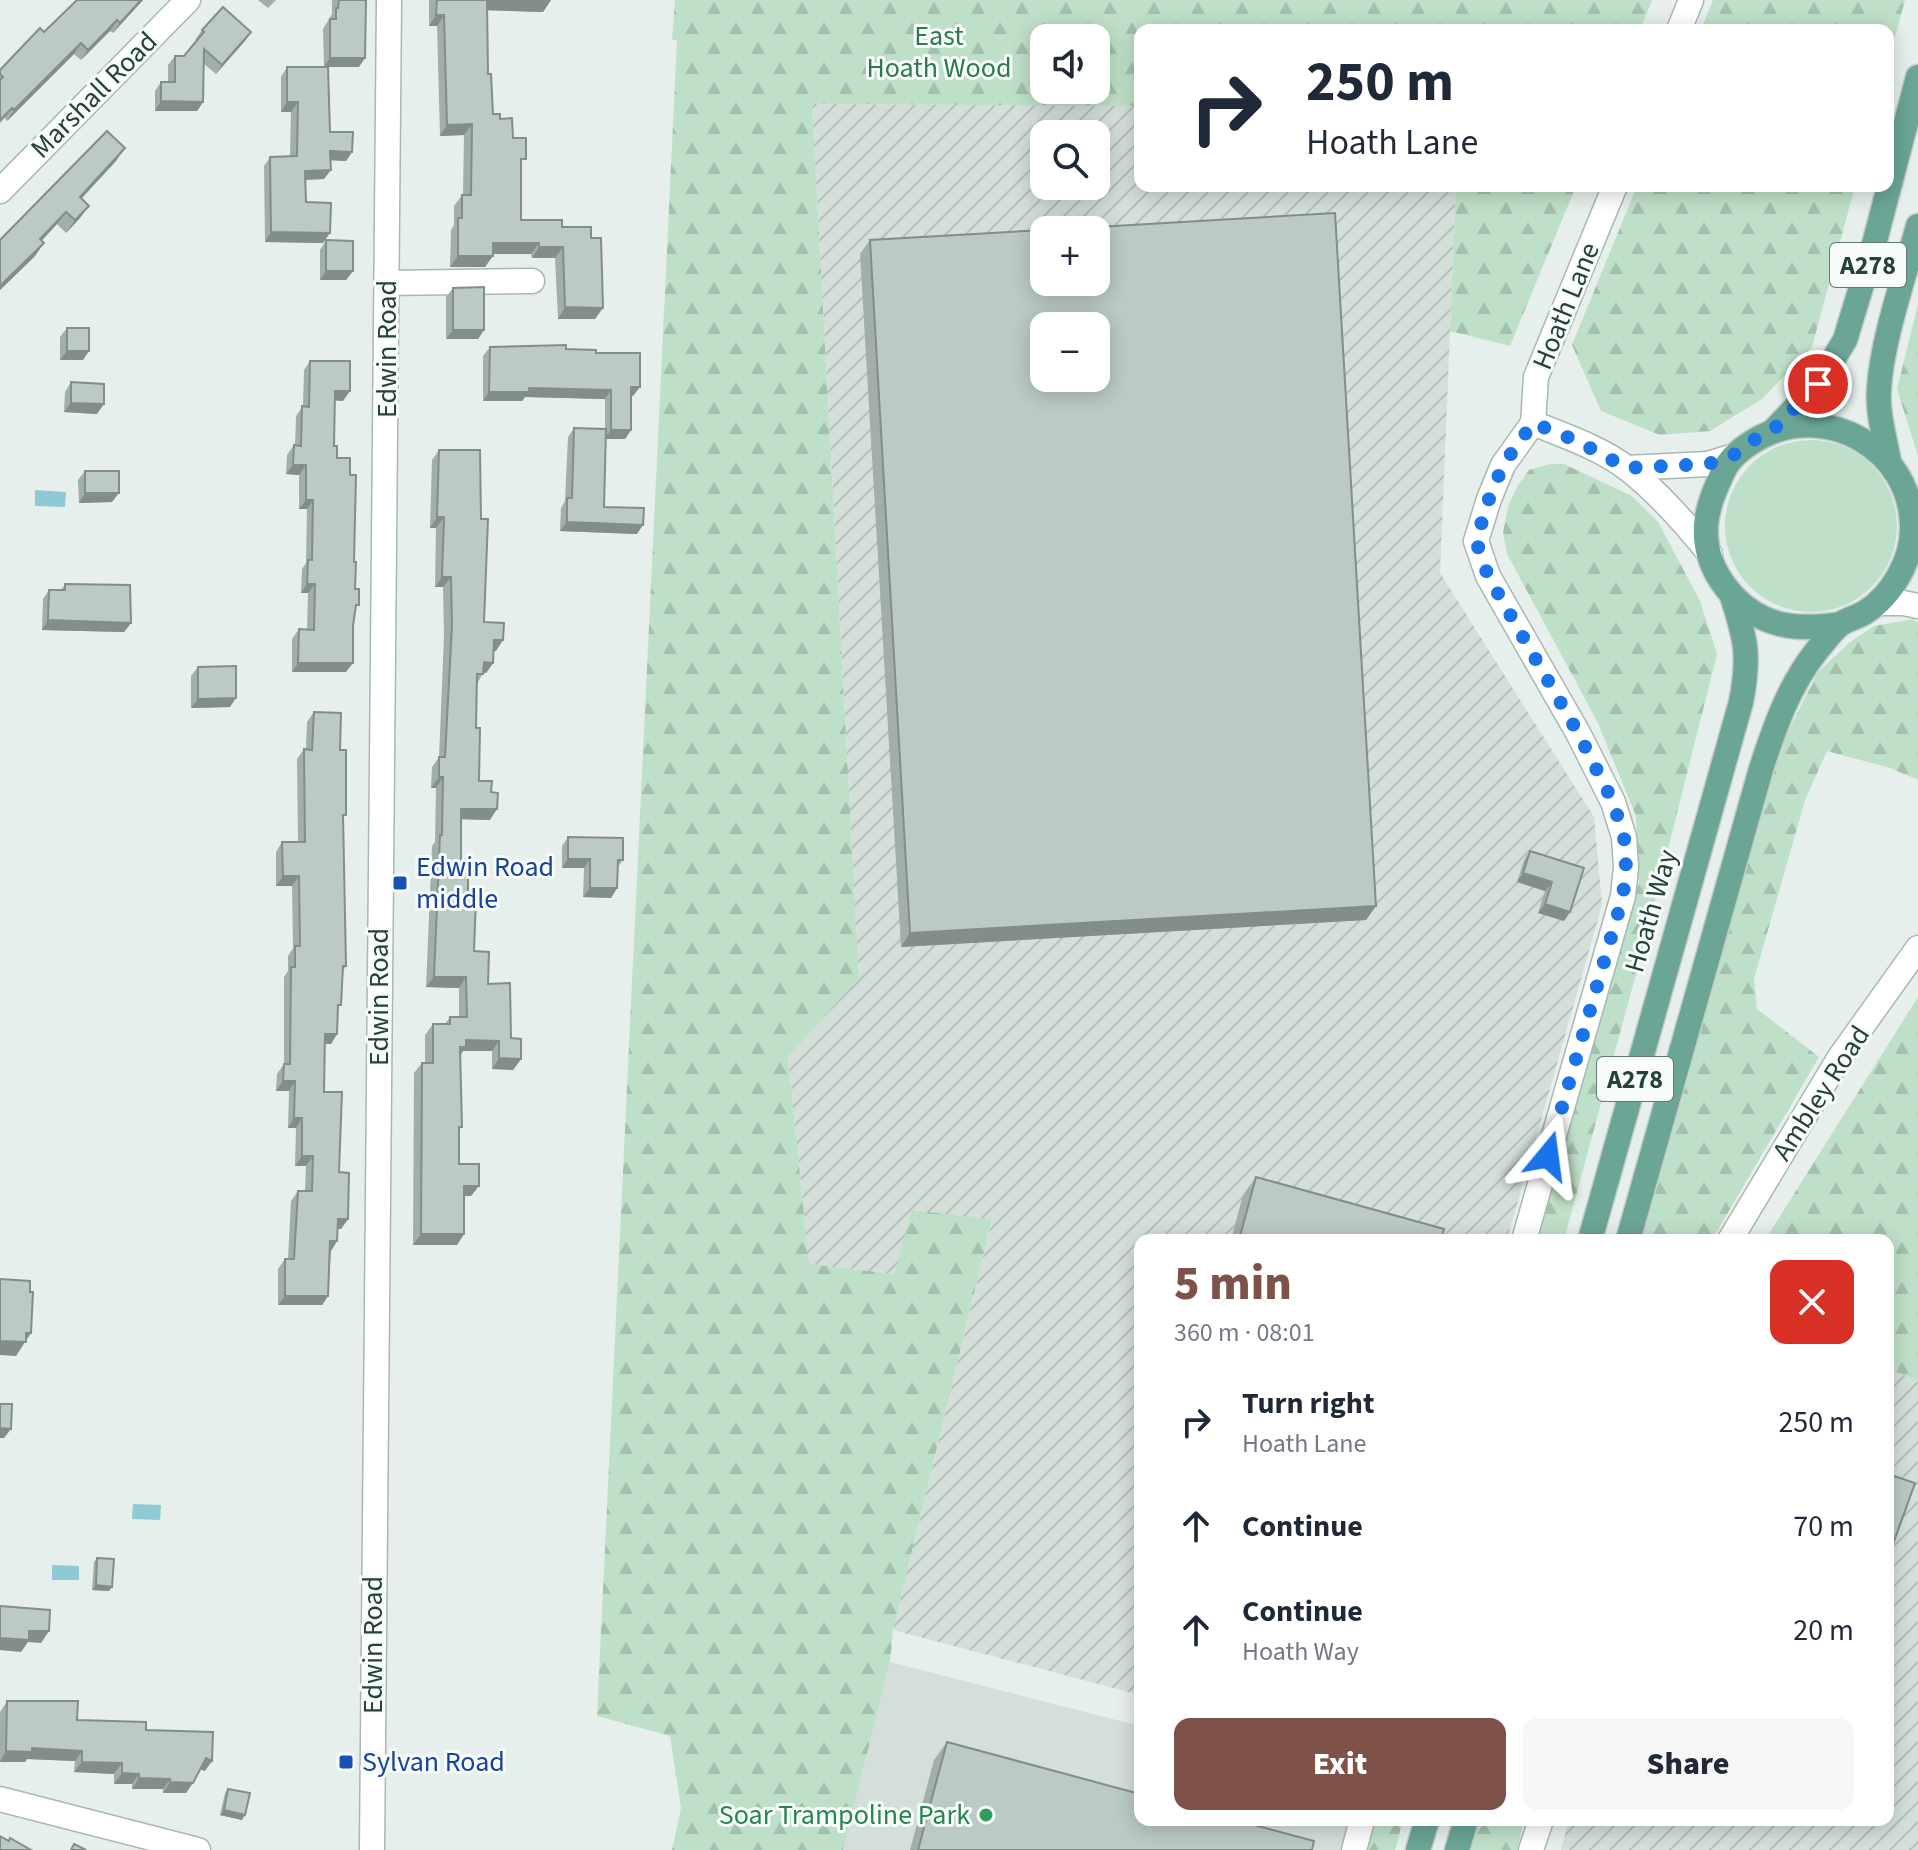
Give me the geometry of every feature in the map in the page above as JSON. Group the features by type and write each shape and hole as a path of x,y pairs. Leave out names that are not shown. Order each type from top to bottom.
{"main road":[{"name":"A278","path":"1894,168 1918,77"},
{"name":"A278","path":"1773,430 1818,384 1845,340 1888,192"},
{"name":"A278","path":"1889,462 1879,410 1879,389 1883,361 1918,226"},
{"path":"1798,424 1841,429 1874,447 1889,462 1903,486 1915,532 1903,568 1878,603 1840,624 1813,628 1781,624 1755,614 1732,596 1710,554 1706,528 1715,489 1731,457 1773,430 1798,424"},
{"name":"Hoath Way","path":"1592,1234 1741,702 1747,652 1732,596"},
{"name":"A278","path":"1630,1234 1777,720 1796,680 1840,624"},
{"path":"1418,1850 1425,1826"},
{"path":"1457,1850 1464,1826"}],"street":[{"name":"Marshall Road","path":"0,191 188,0"},
{"name":"Edwin Road","path":"372,1850 389,0"},
{"path":"1681,24 1691,0"},
{"name":"Hoath Lane","path":"1533,423 1536,377 1613,192"},
{"path":"387,283 532,281"},
{"path":"1526,1234 1623,896 1626,867 1622,826 1605,783 1488,576 1476,541 1503,465 1533,423 1577,441 1627,468 1686,525 1710,554"},
{"path":"1627,468 1708,464 1731,457"},
{"path":"1878,603 1918,606"},
{"name":"Ambley Road","path":"1734,1234 1840,1057 1918,948"},
{"path":"0,1799 198,1850"},
{"path":"1354,1850 1360,1826"},
{"path":"1531,1850 1539,1826"}],"shaded area":[{"path":"812,104 1134,106 1134,192 1456,192 1440,573 1594,817 1602,905 1509,1234 1134,1234 1134,1693 893,1630 992,1220 911,1210 896,1274 809,1264 788,1057 859,977"},
{"path":"1894,1371 1918,1380 1918,1850 1561,1850 1567,1826 1894,1826"},
{"path":"890,1662 1134,1724 1134,1826 1372,1826 1365,1850 843,1850"}],"green space":[{"name":"East Hoath Wood","path":"675,0 1652,0 1642,24 1134,24 1134,106 812,104 859,978 788,1057 809,1264 895,1274 911,1210 992,1219 893,1630 890,1662 843,1850 672,1850 681,1808 670,1736 597,1716 677,40 672,40"},
{"path":"1713,0 1905,0 1894,41 1894,24 1703,24"},
{"path":"1456,192 1574,192 1510,346 1450,331"},
{"path":"1635,192 1853,192 1812,347 1762,399 1710,431 1660,435 1601,411 1572,345"},
{"path":"1918,304 1918,456 1897,389"},
{"path":"1811,440 1844,447 1872,465 1890,493 1897,526 1890,559 1872,587 1844,605 1811,612 1778,605 1750,587 1732,559 1725,526 1732,493 1750,465 1778,447"},
{"path":"1564,464 1632,496 1658,522 1700,601 1717,654 1646,937 1566,1234 1538,1234 1639,883 1636,816 1597,721 1507,554 1503,533 1508,507 1529,470"},
{"path":"1913,619 1918,623 1918,780 1890,768 1827,751 1805,800 1754,979 1757,1009 1819,1057 1716,1234 1644,1234 1782,743 1818,672 1850,642 1874,626"},
{"path":"1918,997 1918,1380 1894,1371 1894,1234 1769,1234"},
{"path":"1372,1826 1401,1826 1395,1850 1366,1850"},
{"path":"1478,1826 1523,1826 1517,1850 1471,1850"}],"water":[{"path":"35,490 66,492 65,507 35,506"},
{"path":"133,1504 161,1505 160,1520 132,1519"},
{"path":"52,1565 79,1566 79,1580 52,1580"}],"building":[{"path":"77,0 141,0 88,50 81,43 0,120 0,80 3,77 0,70 40,28 44,32"},
{"path":"339,0 366,0 365,58 330,58 330,19 336,19"},
{"path":"437,0 487,0 488,74 491,74 493,114 500,114 500,119 512,118 513,138 526,138 526,159 521,159 521,220 562,220 562,227 591,227 591,238 601,238 603,308 565,307 563,247 539,247 539,243 493,243 493,256 458,256 458,218 462,218 462,195 471,195 472,124 447,125 444,15 436,15"},
{"path":"223,7 251,32 222,65 204,49 203,102 161,101 161,82 175,82 175,56 184,56"},
{"path":"287,67 328,67 330,132 353,132 352,152 330,151 331,170 305,171 306,202 331,203 330,233 271,232 270,157 297,156 298,102 287,102"},
{"path":"107,131 125,148 80,197 89,206 75,220 66,212 40,239 44,243 0,286 0,240"},
{"path":"1335,213 1376,906 910,933 870,240 1030,231 1030,296 1110,296 1110,226"},
{"path":"326,240 353,241 353,271 326,271"},
{"path":"484,287 484,330 453,330 453,288"},
{"path":"67,328 89,328 89,351 67,351"},
{"path":"566,345 566,349 596,350 596,353 640,353 640,387 631,387 631,430 611,430 611,390 529,388 529,392 489,392 490,347"},
{"path":"310,361 350,361 350,391 335,391 334,446 337,446 337,458 350,458 350,475 356,475 354,562 359,605 356,605 353,626 353,663 298,663 299,629 314,630 315,584 307,584 308,560 312,560 313,500 306,500 306,465 293,465 294,445 301,446 302,406 309,407"},
{"path":"71,382 104,384 104,404 71,403"},
{"path":"574,428 606,429 604,507 644,508 643,525 567,522 567,498 572,498"},
{"path":"439,450 480,450 481,519 488,519 484,622 504,623 503,640 494,640 493,663 484,662 483,674 477,674 476,728 480,728 479,781 492,781 491,792 498,793 497,809 461,809 461,871 468,871 468,898 476,898 474,951 489,952 488,984 510,983 511,1038 521,1039 521,1059 499,1058 499,1041 466,1040 466,1047 460,1047 462,1127 459,1127 459,1164 479,1164 479,1186 464,1186 464,1234 421,1234 422,1063 433,1063 433,1024 450,1024 450,1017 467,1017 466,977 434,977 442,835 443,777 439,777 439,757 445,757 452,625 451,577 442,577 444,517 437,517"},
{"path":"85,471 119,471 119,493 85,493"},
{"path":"65,584 130,585 131,623 48,620 49,590 65,590"},
{"path":"236,666 236,698 198,699 198,667"},
{"path":"314,712 341,713 340,750 346,750 346,815 343,815 346,966 343,966 337,1034 325,1034 324,1092 342,1092 339,1172 349,1173 348,1219 338,1219 337,1241 330,1241 328,1296 285,1296 285,1259 294,1259 298,1191 312,1191 313,1156 302,1156 302,1118 294,1118 295,1081 283,1081 284,1064 290,1064 291,967 295,967 295,946 300,946 299,876 283,876 282,842 305,842 304,749 312,750"},
{"path":"568,837 623,838 623,860 618,860 617,888 590,888 590,859 568,859"},
{"path":"1530,851 1584,868 1570,912 1545,904 1552,882 1523,873"},
{"path":"1256,1177 1444,1229 1443,1234 1241,1234"},
{"path":"0,1279 30,1281 30,1292 33,1292 31,1333 26,1333 26,1342 0,1341"},
{"path":"0,1404 12,1404 11,1429 0,1428"},
{"path":"1894,1476 1915,1483 1894,1541"},
{"path":"97,1558 114,1559 112,1587 96,1585"},
{"path":"0,1606 50,1610 49,1631 29,1631 29,1640 0,1638"},
{"path":"7,1701 78,1701 77,1720 146,1722 146,1730 213,1732 212,1761 206,1758 193,1783 170,1782 170,1779 139,1778 139,1774 122,1773 122,1763 82,1762 82,1751 32,1748 32,1752 6,1751"},
{"path":"947,1742 1134,1792 1134,1826 1258,1826 1314,1841 1312,1850 918,1850"},
{"path":"228,1789 250,1793 245,1815 224,1810"},
{"path":"0,1836 9,1841 10,1838 31,1850 0,1850"},
{"path":"74,1844 86,1850 71,1850"}],"place":[{"name":"Edwin Road middle","path":"400,883"},
{"name":"Sylvan Road","path":"346,1762"},
{"name":"Soar Trampoline Park","path":"986,1815"}],"route":[{"path":"1548,1156 1623,896 1626,867 1624,837 1605,783 1488,576 1476,541 1489,499 1506,458 1533,423 1577,441 1627,468 1708,464 1731,457 1773,430 1818,384"}]}
